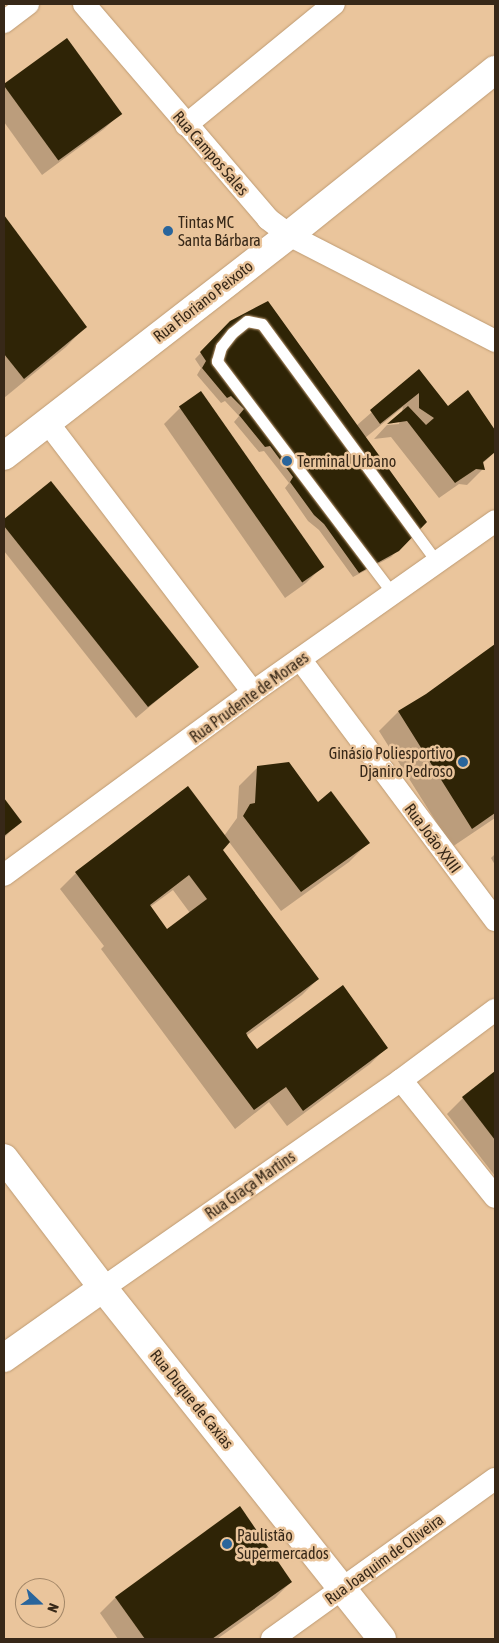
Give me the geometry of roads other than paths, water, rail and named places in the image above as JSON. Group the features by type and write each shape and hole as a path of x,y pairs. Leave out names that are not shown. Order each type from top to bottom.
{"main road":[{"name":"Rua Floriano Peixoto","path":"4,456 289,235 495,70"},
{"name":"Rua Duque de Caxias","path":"4,1158 103,1288 382,1639"},
{"name":"Rua Graça Martins","path":"4,1358 103,1288"}],"street":[{"path":"4,22 28,4"},
{"name":"Rua Campos Sales","path":"84,4 268,219 289,235 495,341"},
{"path":"186,125 334,4"},
{"path":"48,423 253,692"},
{"name":"Rua Prudente de Moraes","path":"4,875 253,692 495,521"},
{"name":"Rua João XXIII","path":"300,659 495,920"},
{"name":"Rua Graça Martins","path":"103,1288 400,1080 495,1010"},
{"path":"400,1080 495,1196"},
{"name":"Rua Joaquim de Oliveira","path":"272,1639 495,1479"}],"lane":[{"path":"393,594 217,361 221,347 232,332 247,321 262,324 437,562"}],"place":[{"name":"Tintas MC Santa Bárbara","path":"168,231"},
{"name":"Terminal Urbano","path":"287,461"},
{"name":"Ginásio Poliesportivo Djaniro Pedroso","path":"463,762"},
{"name":"Paulistão Supermercados","path":"227,1544"}]}
